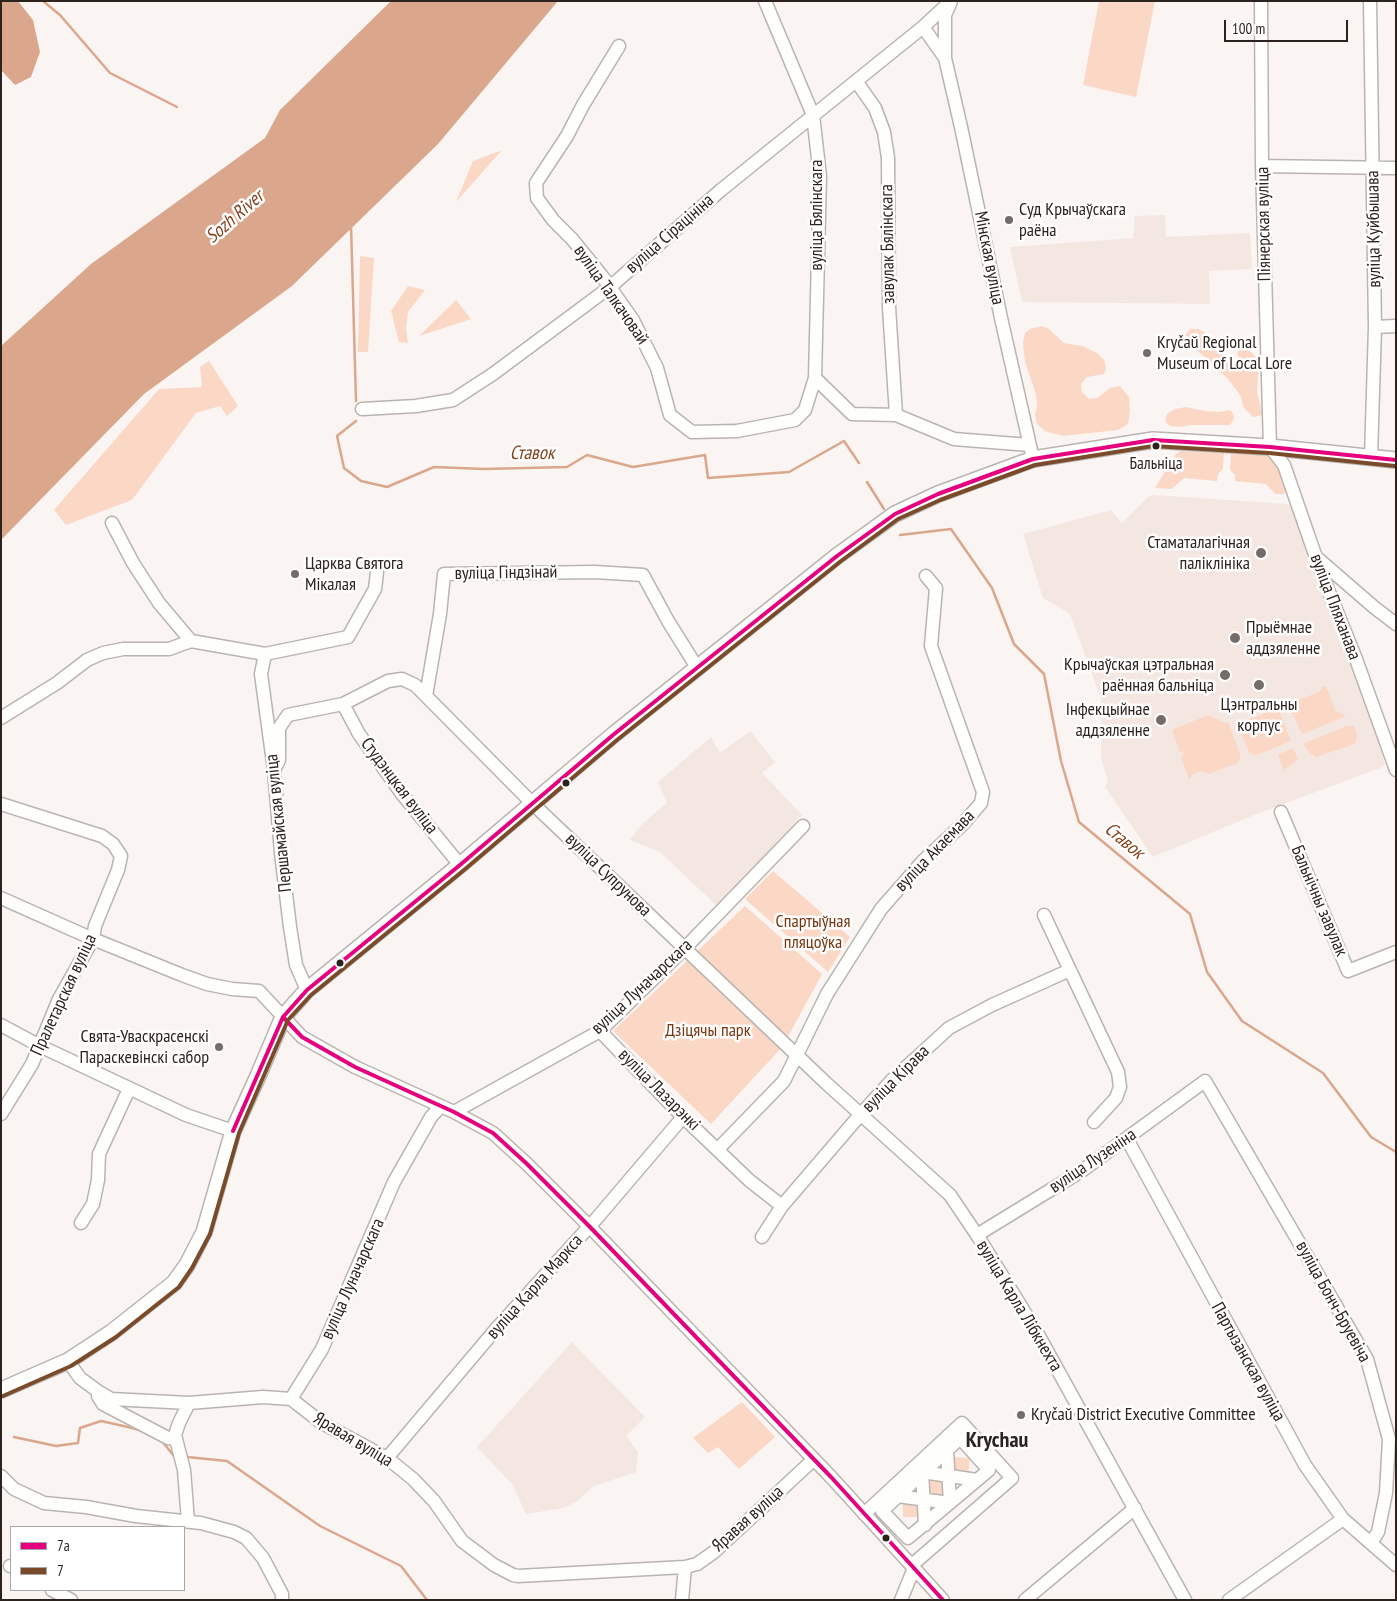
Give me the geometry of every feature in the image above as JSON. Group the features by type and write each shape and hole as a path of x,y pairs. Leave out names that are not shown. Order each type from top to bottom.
{"main road":[{"path":"1,1390 68,1361 112,1332 174,1283 197,1248 204,1232 233,1131 283,1017 308,990 460,866 613,735 698,669 837,556 895,514 1031,452 1152,440 1270,448 1396,460"}],"street":[{"name":"вуліца Бялінскага","path":"765,1 813,115 820,176 815,378 805,410 795,420"},
{"name":"Піянерская вуліца","path":"1262,1 1262,166 1270,448"},
{"name":"вуліца Куйбышава","path":"1370,1 1375,327 1371,457"},
{"name":"вуліца Сірацініна","path":"362,409 416,406 453,400 493,374 610,287 721,190 923,27 951,2"},
{"name":"Мінская вуліца","path":"951,2 945,15 944,58 961,127 1031,452"},
{"name":"Мінская вуліца","path":"923,27 944,58"},
{"name":"вуліца Талкачовай","path":"620,46 582,105 567,136 536,183 537,198 553,220 572,239 610,287 632,320 657,368 670,415 692,432 737,431 795,420"},
{"name":"завулак Бялінскага","path":"856,81 876,108 884,132 886,149 889,307 896,415"},
{"path":"1262,166 1396,168"},
{"path":"1375,327 1396,326"},
{"path":"815,378 852,414 896,415 954,439 1031,452"},
{"name":"вуліца Пляханава","path":"1270,448 1284,465 1314,555 1356,659 1396,770"},
{"path":"112,523 133,563 159,603 191,641"},
{"path":"1314,555 1396,624"},
{"path":"1,718 57,684 88,660 103,653 123,649 170,649 191,641 265,654 348,637 375,589 377,572"},
{"name":"вуліца Гіндзінай","path":"426,696 440,614 444,574 595,572 643,575 668,621 698,669"},
{"name":"вуліца Акаемава","path":"718,1149 784,1081 827,994 881,908 923,861 962,825 981,803 983,792 931,646 936,588 926,576"},
{"name":"Першамайская вуліца","path":"265,654 261,674 274,770 290,927 296,965 308,990"},
{"path":"274,770 279,760 279,728 288,715 343,704 388,681 402,678 415,685 426,696"},
{"name":"вуліца Супрунова","path":"426,696 532,803 798,1055"},
{"name":"Студэнцкая вуліца","path":"343,704 359,734 402,794 460,866"},
{"name":"Пралетарская вуліца","path":"1,804 102,836 113,844 121,856 118,870 95,926 93,939 59,999 32,1064 1,1114"},
{"name":"Бальнічны завулак","path":"1281,812 1348,971 1396,952"},
{"name":"вуліца Луначарскага","path":"454,1112 600,1031 685,948 802,826"},
{"path":"1,898 93,939 207,984 232,989 259,991 302,1037 356,1067 454,1112 493,1133 589,1226 813,1460 943,1600"},
{"path":"1044,916 1118,1072 1120,1087 1116,1098 1094,1122"},
{"name":"вуліца Кірава","path":"762,1237 782,1206 860,1115 892,1080 949,1028 992,1005 1070,970"},
{"path":"1,1024 40,1046 129,1089 186,1115 233,1131"},
{"name":"вуліца Лазарэнкі","path":"600,1031 683,1117 750,1181 782,1206"},
{"name":"вуліца Карла Лібкнехта","path":"798,1055 860,1115 950,1195 1035,1329 1185,1600"},
{"name":"вуліца Лузеніна","path":"977,1235 1076,1174 1205,1081"},
{"name":"вуліца Бонч-Бруевіча","path":"1205,1081 1368,1359 1389,1439 1386,1493 1378,1532 1371,1544"},
{"path":"81,1223 93,1204 98,1180 99,1154 129,1089"},
{"name":"вуліца Луначарскага","path":"291,1399 322,1349 394,1182 432,1117 441,1106"},
{"name":"вуліца Карла Маркса","path":"387,1458 496,1329 589,1226 683,1117"},
{"name":"Партызанская вуліца","path":"1127,1138 1305,1465 1343,1519 1396,1565"},
{"path":"68,1361 80,1378 111,1398 190,1403 263,1397 291,1399"},
{"path":"93,1387 103,1404 168,1438 176,1440"},
{"name":"Яравая вуліца","path":"291,1399 322,1423 387,1458 434,1501 462,1541 494,1565 513,1575 538,1576 685,1567 697,1564 714,1552 813,1460"},
{"path":"188,1521 184,1470 174,1435 190,1403"},
{"path":"864,1514 962,1423 1012,1478 913,1566 907,1589 901,1600"},
{"path":"960,1438 989,1470 908,1538 882,1511 947,1450 960,1438"},
{"path":"947,1450 950,1503"},
{"path":"922,1472 977,1480"},
{"path":"922,1472 925,1525"},
{"path":"1,1476 14,1489 44,1503 188,1521 234,1532 246,1538 263,1558 282,1594 282,1600"},
{"path":"897,1496 950,1503"},
{"path":"1025,1600 1135,1508"},
{"path":"1229,1600 1343,1519"},
{"path":"682,1600 685,1567"},
{"path":"54,1591 71,1600"}],"shaded area":[{"path":"1165,215 1166,237 1250,233 1252,269 1209,271 1210,304 1022,302 1010,247 1133,238 1135,216"},
{"name":"Крычаўская цэтральная раённая бальніца","path":"1153,495 1288,504 1292,507 1313,576 1348,651 1350,651 1385,764 1383,767 1254,815 1153,857 1105,787 1108,781 1101,758 1101,699 1070,614 1043,598 1023,534 1111,510 1122,523 1148,497"},
{"path":"750,731 775,762 762,773 802,815 718,907 660,852 630,840 641,825 667,803 658,782 711,737 720,753"},
{"path":"572,1342 645,1417 626,1436 638,1452 636,1472 594,1486 576,1502 563,1508 526,1514 512,1484 477,1447"}],"green space":[{"path":"1099,1 1155,1 1136,97 1083,85"},
{"path":"502,150 456,202 473,161"},
{"path":"360,256 374,258 368,352 358,352"},
{"path":"408,286 425,290 408,312 406,328 408,343 399,342 391,311"},
{"path":"456,300 471,319 419,336"},
{"path":"1042,326 1049,329 1064,343 1082,346 1097,353 1104,360 1106,368 1104,374 1087,377 1081,384 1082,392 1089,399 1097,398 1110,388 1120,386 1129,397 1130,411 1128,424 1118,430 1062,436 1045,431 1037,424 1035,415 1037,407 1036,394 1025,362 1023,343 1025,333 1030,329"},
{"path":"1190,329 1198,329 1204,332 1232,367 1240,368 1237,352 1242,348 1249,350 1259,360 1257,392 1262,415 1253,417 1244,408 1240,395 1228,379 1204,356 1186,343 1185,335"},
{"path":"209,361 238,406 227,416 220,406 196,413 132,500 66,525 54,510 159,389 202,387 200,367"},
{"path":"1186,407 1219,412 1230,410 1233,413 1234,419 1230,425 1190,425 1181,427 1170,426 1165,421 1167,414 1175,409"},
{"path":"1181,451 1224,453 1223,469 1218,474 1217,481 1184,478 1172,489 1155,488 1175,455"},
{"path":"1231,453 1271,456 1280,464 1287,489 1284,494 1275,494 1266,484 1235,481 1235,475 1230,470"},
{"path":"1326,686 1335,710 1346,716 1302,734 1288,704 1319,692"},
{"path":"1278,708 1291,741 1254,755 1249,752 1237,724"},
{"path":"1208,715 1225,723 1228,722 1240,753 1240,759 1237,763 1209,774 1200,771 1193,774 1189,779 1181,756 1184,755 1183,751 1180,752 1172,730"},
{"path":"1347,726 1354,726 1357,734 1356,742 1352,745 1316,757 1304,745 1305,743"},
{"path":"1293,748 1298,759 1284,770 1278,755"},
{"name":"Спартыўная пляцоўка","path":"773,871 850,937 828,972 745,899"},
{"name":"Дзіцячы парк","path":"745,906 822,974 783,1046 711,1124 613,1031"},
{"path":"742,1402 775,1437 739,1469 718,1447 708,1453 693,1438"},
{"path":"952,1457 970,1458 968,1475 951,1474"},
{"path":"928,1479 945,1480 944,1497 927,1496"},
{"path":"903,1500 920,1500 920,1517 903,1517"}],"water":[{"path":"1,1 18,1 33,20 40,52 31,77 15,85 1,70"},
{"name":"Sozh River","path":"391,1 558,1 438,144 292,286 144,394 1,540 1,346 91,264 265,138 280,110"}],"waterway":[{"path":"43,1 60,15 110,73 177,107"},
{"name":"Ставок","path":"351,225 356,401"},
{"name":"Ставок","path":"356,421 337,436 344,468 361,481 387,487 434,467 484,469 567,467 587,455 633,467 705,455 708,478 789,472 844,441 859,463"},
{"name":"Ставок","path":"867,482 884,509"},
{"name":"Ставок","path":"900,535 951,529 992,588 1014,644 1044,674 1061,761 1079,822 1190,914 1207,972 1242,1021 1323,1073 1371,1137 1396,1152"},
{"path":"14,1437 56,1446 78,1443 80,1428 101,1421 143,1431"},
{"path":"161,1440 174,1456"},
{"path":"187,1457 227,1461 320,1526 401,1566 427,1600"}],"transit line":[{"name":"7а","path":"233,1131 283,1017 307,990 460,865 613,735 837,556 895,514 938,494 1033,459 1153,440 1270,447 1396,460"},
{"name":"7","path":"3,1396 71,1366 116,1337 179,1287 192,1268 210,1234 239,1133 288,1020 311,995 464,870 617,740 841,561 898,519 940,500 1035,465 1153,446 1269,453 1395,466"},
{"name":"7а","path":"283,1017 302,1037 355,1067 454,1112 493,1133 589,1226 831,1477 943,1600"}],"place":[{"name":"Суд Крычаўскага раёна","path":"1009,220"},
{"name":"Kryčaŭ Regional Museum of Local Lore","path":"1147,353"},
{"name":"Бальніца","path":"1156,446"},
{"name":"Стаматалагічная паліклініка","path":"1261,553"},
{"name":"Царква Святога Мікалая","path":"295,574"},
{"name":"Прыёмнае аддзяленне","path":"1235,638"},
{"name":"Крычаўская цэтральная раённая бальніца","path":"1225,675"},
{"name":"Цэнтральны корпус","path":"1259,685"},
{"name":"Інфекцыйнае аддзяленне","path":"1161,720"},
{"name":"Свята-Уваскрасенскі Параскевінскі сабор","path":"219,1047"},
{"name":"Kryčaŭ District Executive Committee","path":"1021,1415"}],"district":[{"name":"Krychau","path":"997,1441"}]}
